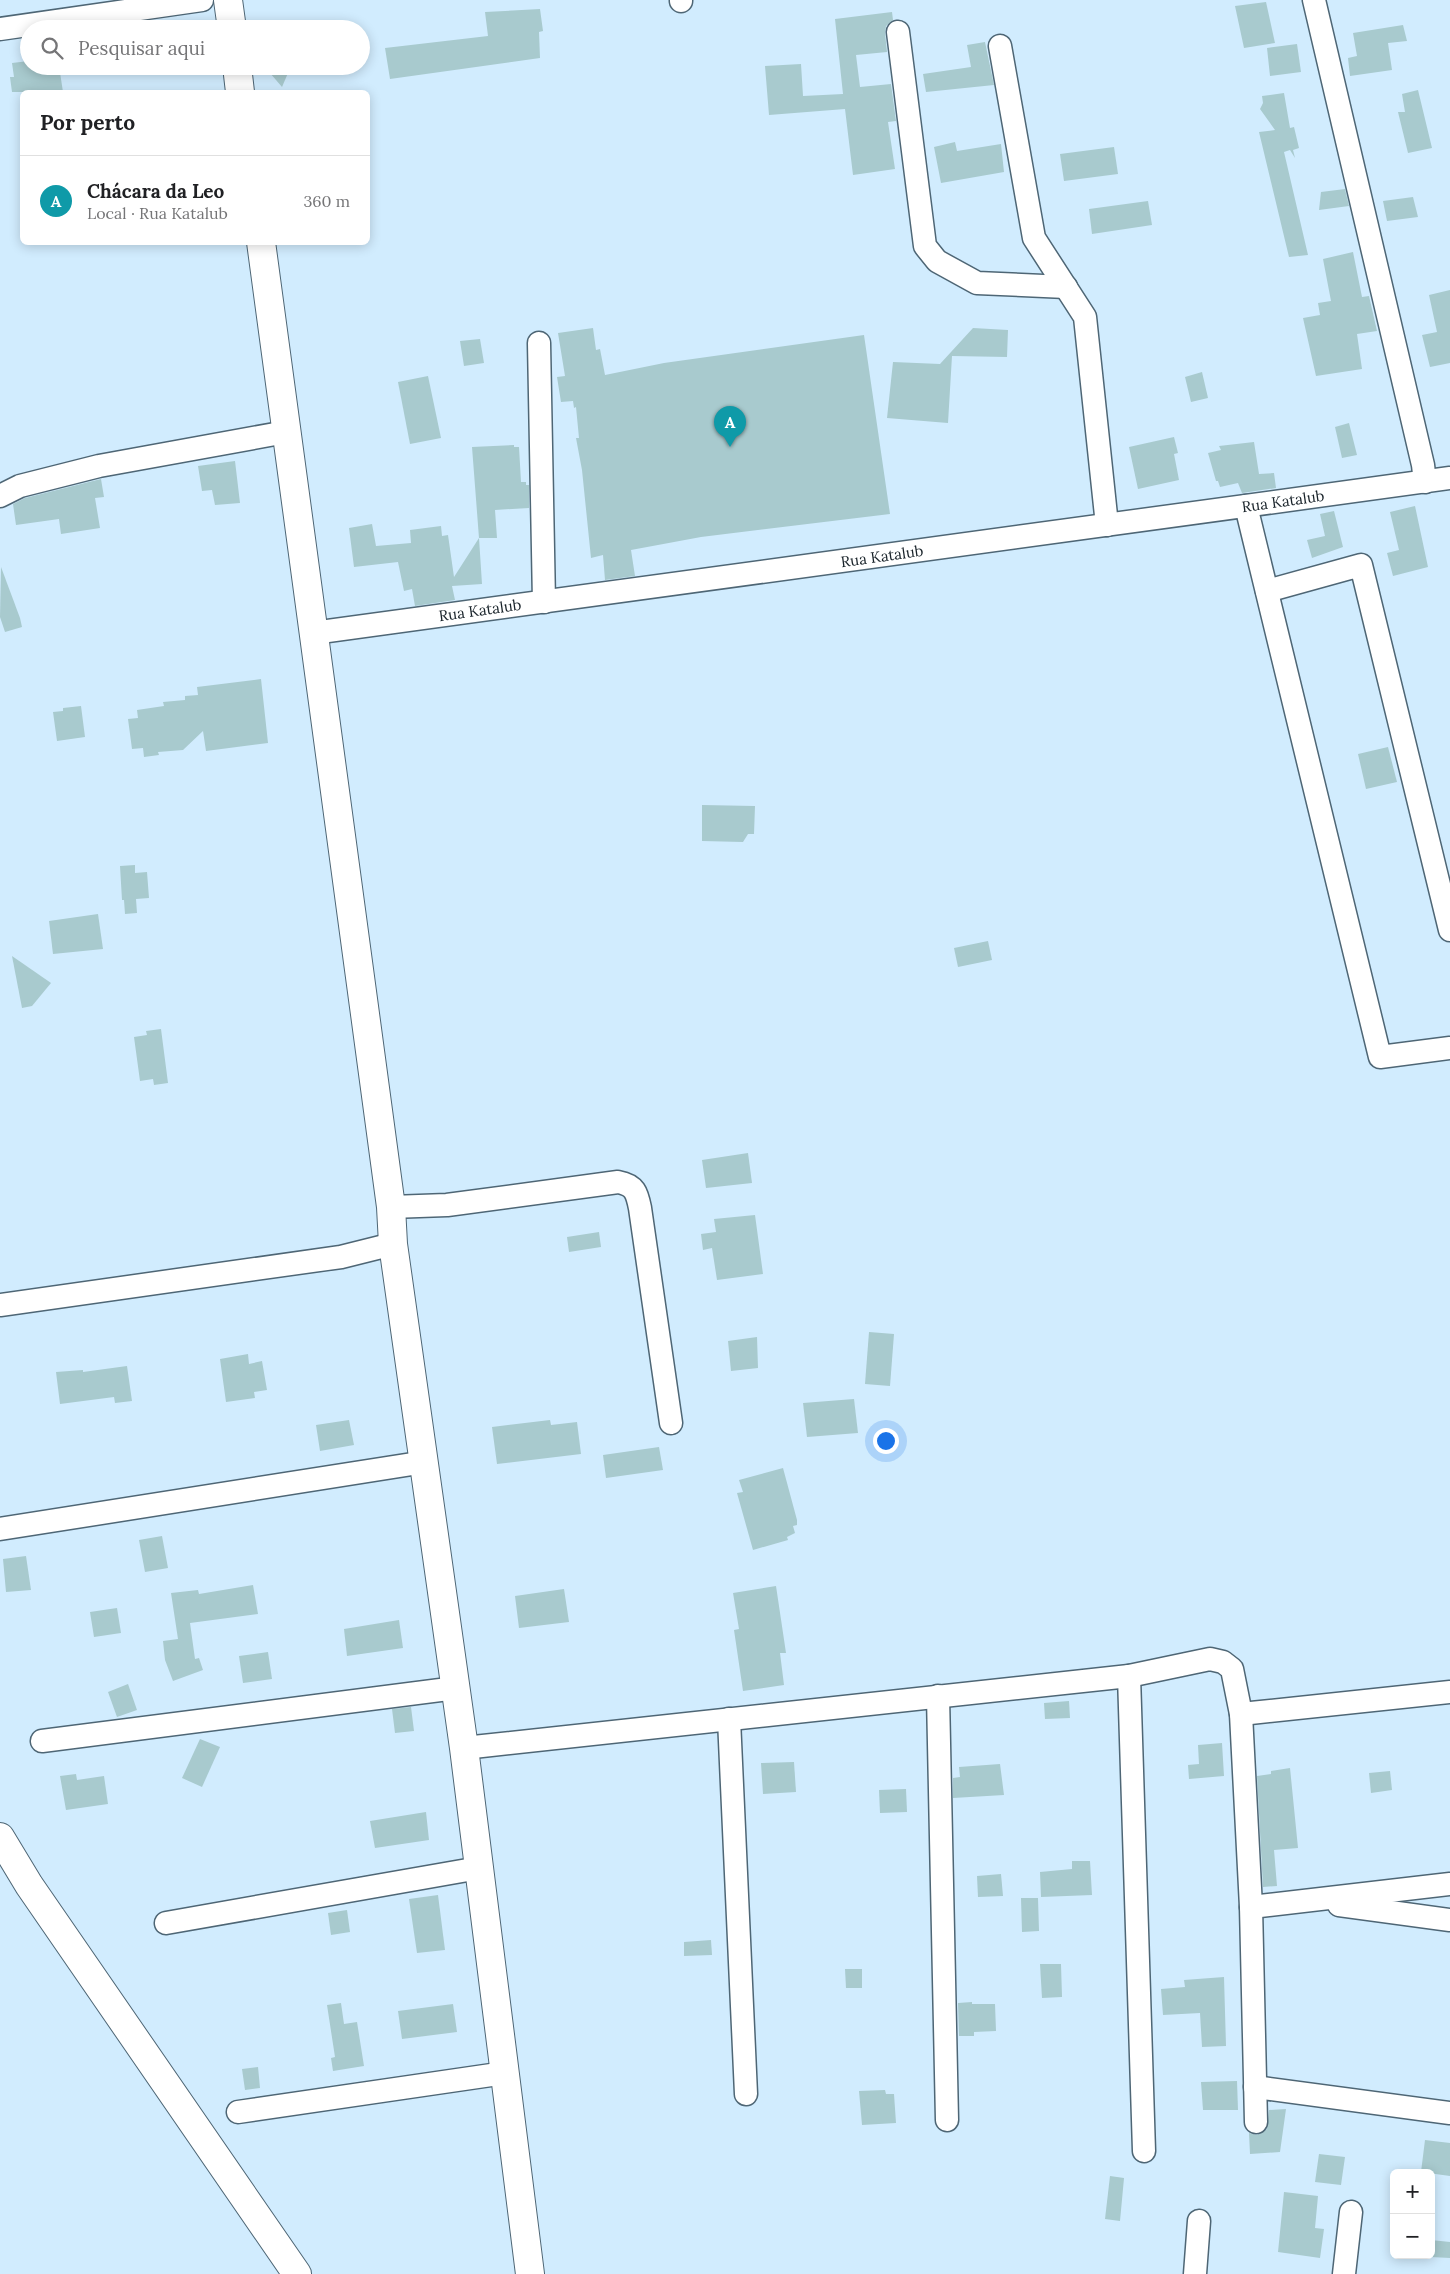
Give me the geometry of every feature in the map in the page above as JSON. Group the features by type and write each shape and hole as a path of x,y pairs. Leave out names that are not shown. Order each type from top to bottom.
{"main road":[{"path":"228,0 231,20"},
{"path":"238,75 240,90"},
{"path":"261,245 391,1207 393,1244 464,1748 530,2274"},
{"path":"0,1837 29,1886 297,2274"}],"street":[{"path":"63,20 202,0"},
{"path":"1314,0 1423,465 1424,482"},
{"path":"0,29 20,26"},
{"path":"898,32 925,246 936,261 977,284 1066,287"},
{"path":"1000,46 1034,238 1085,317 1107,525"},
{"path":"540,343 544,602"},
{"path":"0,496 20,486 99,466 286,432"},
{"name":"Rua Katalub","path":"313,633 1450,478"},
{"path":"1246,506 1380,1057 1450,1048"},
{"path":"1267,591 1361,565 1450,930"},
{"path":"391,1207 447,1205 618,1182 628,1184 635,1189 640,1208 671,1423"},
{"path":"0,1305 342,1257 393,1244"},
{"path":"0,1529 425,1462"},
{"path":"464,1748 1129,1676 1210,1659 1223,1662 1232,1669 1241,1714 1251,1906 1256,2122"},
{"path":"1129,1676 1144,2151"},
{"path":"42,1741 456,1688"},
{"path":"1241,1714 1450,1692"},
{"path":"938,1696 948,2120"},
{"path":"729,1719 746,2094"},
{"path":"166,1923 479,1868"},
{"path":"1251,1906 1450,1884"},
{"path":"1306,1900 1450,1920"},
{"path":"238,2112 504,2073"},
{"path":"1255,2087 1450,2113"},
{"path":"1344,2274 1351,2212"},
{"path":"1195,2274 1199,2222"}],"building":[{"path":"1266,2 1275,43 1244,48 1235,6"},
{"path":"540,9 543,31 539,32 540,58 390,79 385,48 488,36 485,12"},
{"path":"892,12 893,20 886,26 885,33 887,52 856,55 860,87 891,84 896,121 888,122 895,169 853,175 845,109 769,115 765,66 801,64 803,96 843,94 835,19"},
{"path":"1403,25 1407,41 1388,43 1392,70 1350,76 1348,58 1357,56 1353,33"},
{"path":"985,42 994,85 926,92 923,74 971,67 967,45"},
{"path":"1297,44 1301,72 1270,76 1267,48"},
{"path":"20,62 20,75 60,75 63,90 20,90 20,92 12,92 10,77 14,77 12,63"},
{"path":"272,75 287,75 282,87"},
{"path":"1418,90 1432,148 1408,153 1398,112 1405,112 1402,94"},
{"path":"1284,93 1290,128 1294,127 1299,148 1293,150 1295,158 1290,150 1284,152 1308,255 1289,257 1259,132 1275,130 1260,109 1263,103 1262,96"},
{"path":"955,142 957,151 1001,144 1004,172 941,183 934,147"},
{"path":"1114,147 1118,174 1064,181 1060,154"},
{"path":"1345,189 1349,206 1319,210 1321,192"},
{"path":"1413,197 1418,217 1387,221 1383,201"},
{"path":"1148,201 1152,225 1092,234 1089,209"},
{"path":"1353,252 1362,297 1369,296 1377,331 1357,334 1362,369 1316,376 1303,318 1320,315 1318,303 1331,301 1323,259"},
{"path":"1450,290 1450,363 1430,367 1422,335 1437,332 1429,295"},
{"path":"593,328 596,350 600,349 605,375 664,363 864,335 890,514 701,537 631,550 635,576 605,580 603,555 591,558 582,470 576,438 579,438 576,407 574,408 573,401 561,402 557,377 565,376 558,333"},
{"path":"973,328 1008,330 1007,357 952,356 948,423 887,418 893,362 940,364"},
{"path":"480,339 484,363 464,366 460,341"},
{"path":"1202,372 1208,398 1191,402 1185,377"},
{"path":"428,376 441,438 410,444 398,382"},
{"path":"1349,423 1357,455 1342,458 1335,427"},
{"path":"1174,437 1178,453 1174,454 1179,480 1138,489 1129,447"},
{"path":"1254,442 1259,474 1274,473 1276,488 1242,493 1238,483 1220,487 1218,481 1216,481 1208,453 1221,450 1219,446"},
{"path":"514,445 514,447 519,447 521,482 526,482 526,485 529,485 529,508 495,510 497,538 479,538 472,447"},
{"path":"235,461 240,503 215,505 212,490 202,491 198,466"},
{"path":"101,479 104,497 95,498 100,528 61,534 59,519 16,525 13,504 25,498"},
{"path":"1415,506 1428,567 1393,576 1387,553 1399,550 1390,512"},
{"path":"1334,511 1343,547 1312,558 1307,540 1325,536 1320,514"},
{"path":"372,524 376,546 411,543 410,530 441,526 442,536 448,535 454,577 479,538 482,584 452,586 455,600 415,606 412,589 404,591 398,562 354,567 349,528"},
{"path":"1,567 22,627 5,632 0,617"},
{"path":"261,679 268,743 206,751 203,731 183,750 158,752 159,755 144,757 143,748 132,749 128,719 138,718 137,710 164,706 163,702 185,700 185,696 198,695 197,687"},
{"path":"81,706 85,737 57,741 53,712 63,711 63,708"},
{"path":"1388,747 1397,782 1366,789 1358,754"},
{"path":"702,805 755,806 754,834 748,834 743,842 702,841"},
{"path":"135,865 135,873 147,872 149,898 136,899 137,913 125,914 124,900 122,900 120,866"},
{"path":"98,914 103,949 53,954 49,921"},
{"path":"988,941 992,960 958,967 954,948"},
{"path":"12,956 51,983 32,1006 22,1008"},
{"path":"161,1029 168,1083 154,1085 153,1079 140,1081 134,1037 147,1035 146,1031"},
{"path":"748,1153 752,1183 706,1188 702,1160"},
{"path":"755,1215 763,1274 717,1280 712,1248 703,1250 701,1234 716,1232 714,1219"},
{"path":"599,1232 601,1247 569,1252 567,1237"},
{"path":"869,1332 894,1334 890,1386 865,1384"},
{"path":"757,1337 758,1368 731,1371 728,1341"},
{"path":"248,1354 249,1364 262,1361 267,1390 254,1392 255,1398 226,1402 220,1359"},
{"path":"127,1366 132,1401 115,1403 114,1397 60,1404 56,1372 83,1370 83,1372"},
{"path":"854,1399 858,1433 807,1437 803,1403"},
{"path":"349,1420 354,1445 320,1451 316,1425"},
{"path":"550,1420 551,1425 577,1422 581,1454 497,1464 492,1427"},
{"path":"659,1447 663,1470 606,1478 603,1455"},
{"path":"783,1468 797,1520 797,1525 793,1526 795,1533 787,1537 788,1540 753,1550 737,1493 743,1492 739,1480"},
{"path":"162,1536 168,1568 145,1572 139,1540"},
{"path":"26,1556 31,1590 6,1592 3,1559"},
{"path":"253,1585 258,1614 190,1623 195,1659 199,1658 203,1670 173,1681 165,1660 163,1641 178,1639 171,1593 198,1590 199,1594"},
{"path":"776,1586 786,1653 780,1653 784,1685 743,1691 734,1630 739,1629 733,1593"},
{"path":"564,1589 569,1622 519,1628 515,1596"},
{"path":"117,1608 121,1633 94,1637 90,1612"},
{"path":"399,1620 403,1648 347,1656 344,1629"},
{"path":"268,1652 272,1679 243,1683 239,1656"},
{"path":"128,1684 137,1710 117,1717 108,1692"},
{"path":"1069,1701 1070,1718 1045,1719 1044,1703"},
{"path":"411,1707 414,1731 395,1733 392,1709"},
{"path":"200,1739 220,1747 202,1787 182,1778"},
{"path":"1222,1743 1224,1776 1189,1779 1188,1765 1199,1764 1198,1745"},
{"path":"794,1762 796,1792 763,1794 761,1763"},
{"path":"1000,1764 1004,1795 953,1798 953,1778 960,1777 959,1767"},
{"path":"1290,1768 1298,1848 1274,1850 1277,1886 1263,1887 1257,1776 1271,1774 1271,1771"},
{"path":"1390,1771 1392,1790 1371,1793 1369,1773"},
{"path":"76,1774 77,1780 104,1776 108,1804 66,1810 60,1776"},
{"path":"906,1789 907,1812 880,1813 879,1790"},
{"path":"426,1812 429,1840 375,1848 370,1821"},
{"path":"1072,1861 1090,1861 1092,1895 1041,1897 1040,1872 1072,1869"},
{"path":"1001,1874 1003,1896 978,1897 977,1876"},
{"path":"438,1895 445,1950 417,1953 409,1899"},
{"path":"1021,1898 1038,1898 1039,1931 1022,1932"},
{"path":"347,1910 350,1932 331,1935 328,1913"},
{"path":"711,1940 712,1955 684,1956 684,1942"},
{"path":"1040,1964 1061,1964 1062,1997 1042,1998"},
{"path":"845,1969 862,1969 862,1988 846,1988"},
{"path":"1224,1977 1226,2046 1202,2047 1200,2013 1163,2015 1161,1989 1185,1987 1184,1980"},
{"path":"972,2002 972,2004 995,2004 996,2031 974,2032 974,2036 959,2036 958,2003"},
{"path":"341,2003 344,2024 357,2022 364,2066 333,2071 331,2058 335,2057 327,2005"},
{"path":"453,2004 457,2032 402,2039 398,2011"},
{"path":"258,2067 260,2088 245,2090 242,2069"},
{"path":"1237,2081 1238,2110 1203,2110 1201,2082"},
{"path":"885,2090 886,2094 894,2094 896,2123 862,2125 859,2091"},
{"path":"1286,2109 1280,2152 1250,2154 1249,2133 1257,2135 1267,2129 1269,2110"},
{"path":"1425,2140 1450,2143 1450,2176 1435,2174 1435,2169 1421,2169"},
{"path":"1319,2154 1345,2157 1341,2185 1315,2182"},
{"path":"1110,2176 1124,2178 1120,2221 1105,2219"},
{"path":"1284,2192 1318,2196 1315,2228 1324,2229 1320,2258 1278,2252"},
{"path":"1435,2240 1450,2242 1450,2258 1435,2257"}],"place":[{"name":"Chácara da Leo","path":"730,447"}]}
